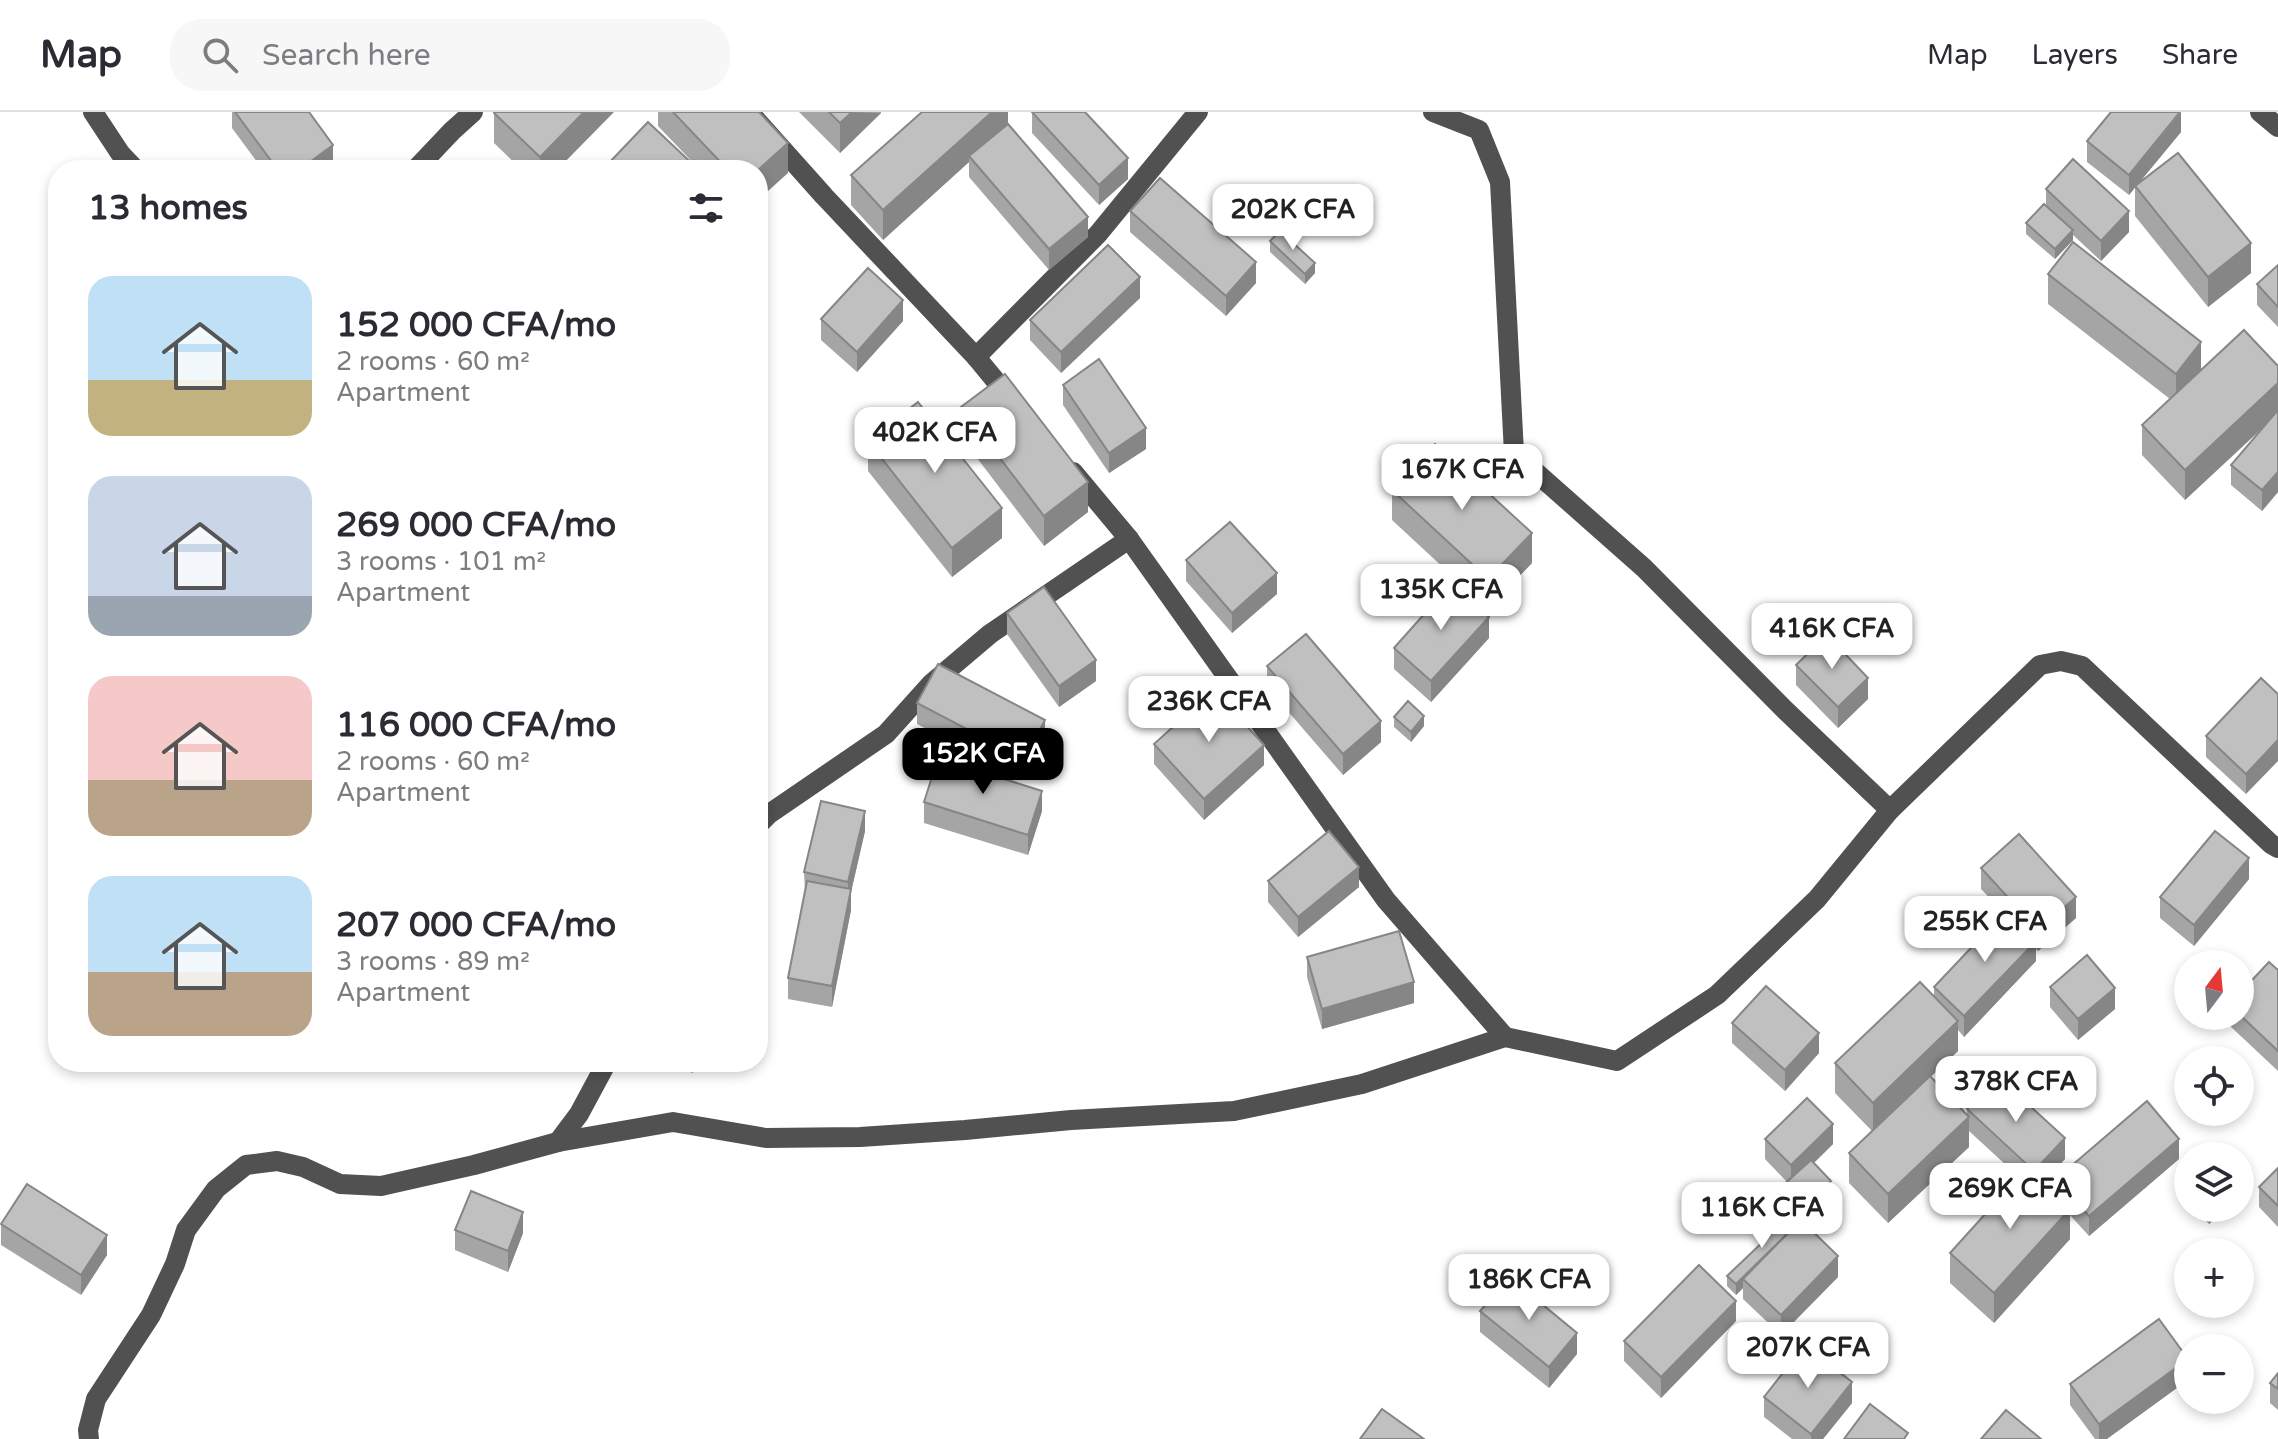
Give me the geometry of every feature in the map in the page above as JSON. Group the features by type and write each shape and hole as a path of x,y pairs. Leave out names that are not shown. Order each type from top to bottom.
{"street":[{"path":"93,112 127,160"},
{"path":"424,160 473,112"},
{"path":"749,112 976,357 1027,418"},
{"path":"976,357 1098,234 1198,112"},
{"path":"1433,112 1479,130 1500,182 1514,453 1644,568 1890,810"},
{"path":"2260,112 2278,127"},
{"path":"1057,454 1129,539 1386,900 1505,1037"},
{"path":"768,815 886,734 931,684 990,634 1129,539"},
{"path":"89,1439 96,1399 151,1315 175,1264 186,1230 216,1189 246,1165 277,1161 303,1167 340,1184 381,1186 558,1142 673,1122 766,1138 860,1137 1234,1111 1362,1084 1505,1037 1617,1061 1717,995 1817,899 1890,810 2040,665 2061,661 2082,666 2278,848"},
{"path":"558,1142 579,1114 602,1072"}],"building":[{"path":"235,112 309,112 333,145 313,160 271,160"},
{"path":"495,112 584,112 540,157"},
{"path":"673,112 759,112 788,143 768,161 719,160"},
{"path":"829,112 852,112 840,123"},
{"path":"922,112 992,112 883,210 851,175"},
{"path":"1032,112 1085,112 1128,158 1099,185"},
{"path":"2111,112 2180,112 2129,175 2087,141"},
{"path":"648,122 688,160 612,160"},
{"path":"1008,124 1088,217 1049,249 969,156"},
{"path":"2178,153 2251,243 2208,277 2135,186"},
{"path":"2073,159 2129,211 2101,241 2046,189"},
{"path":"1160,178 1256,262 1226,296 1130,211"},
{"path":"2044,204 2073,230 2055,249 2026,223"},
{"path":"1280,231 1315,263 1305,274 1270,241"},
{"path":"2073,242 2201,342 2176,374 2048,274"},
{"path":"1108,245 1140,277 1061,352 1030,320"},
{"path":"2278,265 2278,307 2257,284"},
{"path":"868,268 903,300 857,352 821,319"},
{"path":"2244,330 2278,366 2278,383 2185,470 2142,425"},
{"path":"1099,359 1146,428 1109,453 1063,385"},
{"path":"1005,374 1088,482 1044,516 961,407"},
{"path":"918,402 1002,508 952,548 868,441"},
{"path":"2278,410 2278,472 2262,490 2231,465"},
{"path":"1435,444 1532,533 1488,579 1392,490"},
{"path":"1230,522 1277,573 1232,613 1186,560"},
{"path":"1451,584 1489,617 1431,681 1394,648"},
{"path":"1044,587 1096,660 1059,686 1007,613"},
{"path":"1306,634 1381,721 1343,754 1267,666"},
{"path":"1827,635 1868,678 1838,707 1796,665"},
{"path":"938,664 1045,720 1024,759 917,703"},
{"path":"2261,678 2278,694 2278,740 2246,774 2206,736"},
{"path":"1214,690 1264,745 1204,799 1154,744"},
{"path":"1408,701 1424,716 1411,732 1394,717"},
{"path":"938,758 1042,791 1028,835 924,802"},
{"path":"821,801 865,811 848,882 804,872"},
{"path":"1329,831 1359,867 1298,917 1268,881"},
{"path":"2215,831 2249,858 2194,925 2160,897"},
{"path":"2019,834 2076,897 2038,930 1981,868"},
{"path":"807,881 851,889 832,986 788,978"},
{"path":"2005,912 2036,941 1964,1016 1934,987"},
{"path":"1399,931 1414,982 1322,1009 1307,957"},
{"path":"2087,955 2115,988 2078,1019 2050,987"},
{"path":"2269,962 2278,970 2278,1051 2254,1028 2254,978"},
{"path":"1920,982 1958,1021 1873,1103 1835,1063"},
{"path":"1766,986 1819,1033 1785,1070 1732,1023"},
{"path":"1930,1076 1969,1117 1888,1194 1849,1153"},
{"path":"1997,1076 2065,1138 2034,1171 1967,1109"},
{"path":"1807,1098 1833,1124 1791,1165 1765,1139"},
{"path":"2147,1101 2179,1139 2089,1216 2056,1179"},
{"path":"1811,1160 1831,1181 1799,1211 1779,1189"},
{"path":"2278,1168 2278,1206 2259,1187"},
{"path":"2026,1169 2070,1209 1994,1293 1950,1253"},
{"path":"27,1184 107,1235 81,1275 1,1224"},
{"path":"471,1191 523,1212 508,1251 455,1230"},
{"path":"1790,1216 1798,1223 1736,1284 1727,1276"},
{"path":"1801,1220 1838,1256 1781,1315 1743,1279"},
{"path":"1699,1265 1736,1301 1661,1377 1624,1341"},
{"path":"1509,1277 1577,1333 1549,1367 1480,1311"},
{"path":"2159,1319 2174,1340 2174,1369 2099,1424 2070,1384"},
{"path":"1805,1345 1852,1382 1811,1434 1764,1397"},
{"path":"2278,1373 2278,1389 2270,1383"},
{"path":"1870,1404 1908,1433 1904,1439 1844,1439"},
{"path":"1382,1409 1424,1439 1360,1439"},
{"path":"2006,1410 2041,1439 1981,1439"}]}
